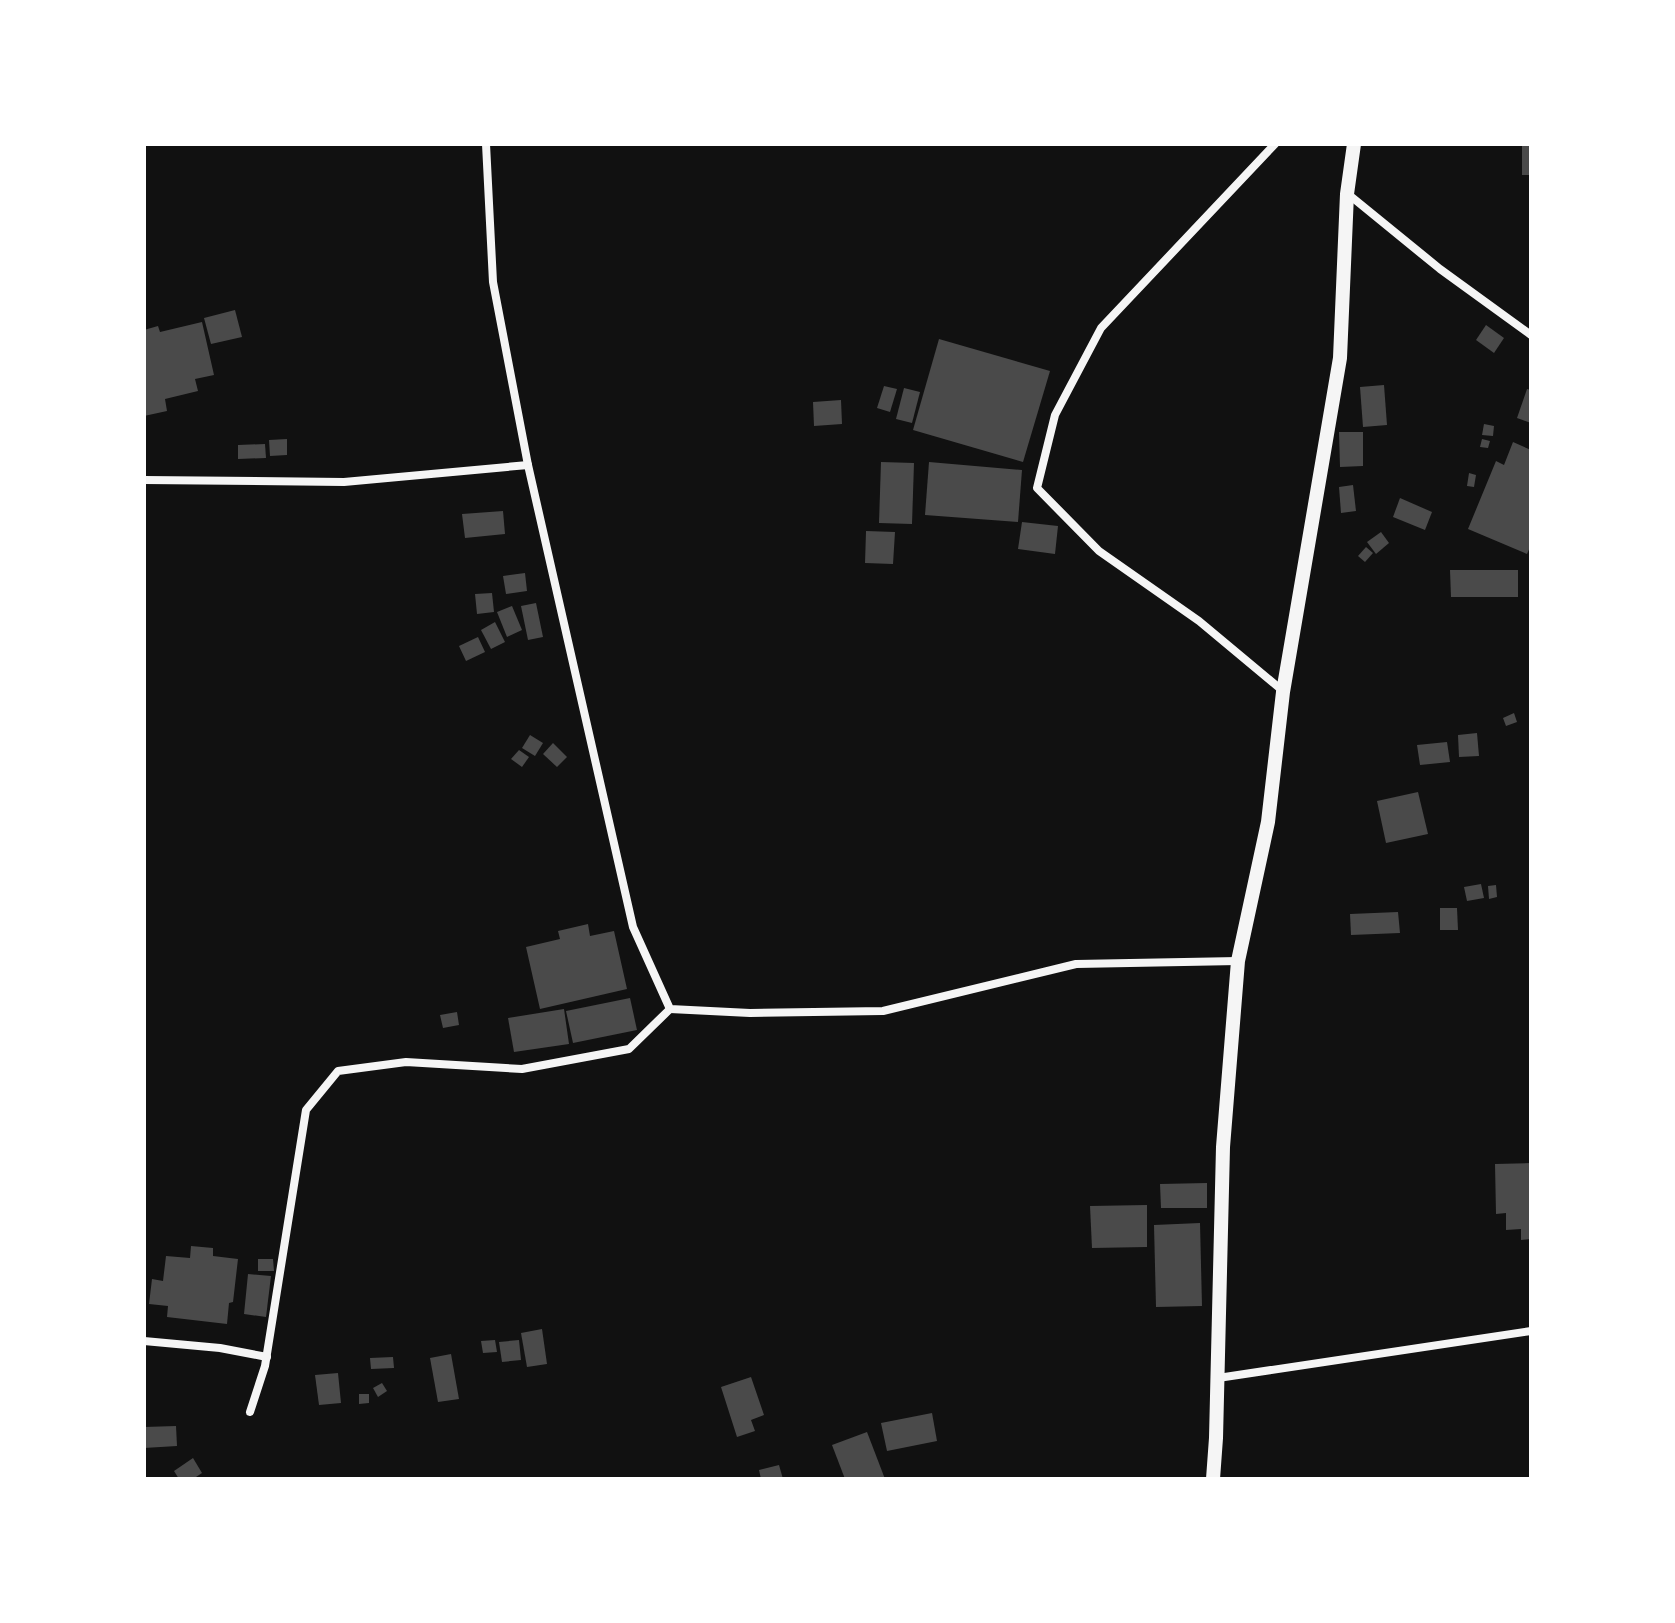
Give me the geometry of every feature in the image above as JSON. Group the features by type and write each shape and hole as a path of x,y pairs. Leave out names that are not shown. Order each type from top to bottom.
{"street":[{"path":"486,144 493,282 528,465 633,927 670,1009"},
{"path":"1275,144 1101,328 1055,415 1037,488 1099,551 1199,621 1283,692"},
{"path":"1213,1479 1223,1147 1238,961 1268,822 1283,692 1340,358 1347,194 1354,144"},
{"path":"1347,194 1440,269 1531,335"},
{"path":"144,480 344,482 528,465"},
{"path":"250,1412 267,1357 306,1110 338,1071 406,1062 522,1069 629,1049 670,1009 750,1013 883,1011 1076,964 1238,961"},
{"path":"1218,1378 1531,1331"},
{"path":"144,1341 220,1348 267,1357"}],"building":[{"path":"1522,144 1531,144 1531,175 1522,175"},
{"path":"235,310 242,337 211,344 204,318"},
{"path":"202,322 214,375 195,379 198,391 165,399 167,411 144,416 144,330 158,326 160,332"},
{"path":"1486,325 1504,338 1494,353 1476,340"},
{"path":"939,339 1050,371 1023,462 913,430"},
{"path":"1384,385 1387,425 1363,427 1360,387"},
{"path":"884,386 897,389 890,412 877,408"},
{"path":"904,388 920,392 912,423 896,419"},
{"path":"1527,389 1531,390 1531,423 1517,418"},
{"path":"841,400 842,424 814,426 813,402"},
{"path":"1484,424 1494,426 1493,436 1482,435"},
{"path":"1339,432 1363,432 1363,466 1340,467"},
{"path":"287,439 287,455 270,456 269,440"},
{"path":"1482,439 1490,441 1488,448 1480,447"},
{"path":"1513,442 1531,450 1531,545 1527,554 1468,529 1496,461 1504,465"},
{"path":"265,444 266,458 238,459 238,445"},
{"path":"881,462 914,463 912,524 879,523"},
{"path":"929,462 1022,470 1018,522 925,515"},
{"path":"1469,473 1476,475 1474,487 1467,486"},
{"path":"1353,485 1356,511 1341,513 1339,487"},
{"path":"1400,498 1432,512 1425,530 1393,517"},
{"path":"503,511 505,534 465,538 462,514"},
{"path":"1022,522 1058,526 1055,554 1018,549"},
{"path":"866,531 895,532 893,564 865,563"},
{"path":"1381,532 1389,543 1376,554 1367,542"},
{"path":"1366,547 1373,553 1365,562 1358,556"},
{"path":"1450,570 1518,570 1518,597 1451,597"},
{"path":"525,573 527,591 506,594 503,576"},
{"path":"492,593 494,612 477,614 475,594"},
{"path":"536,603 543,637 528,640 521,606"},
{"path":"512,606 522,630 507,637 497,612"},
{"path":"495,622 505,642 491,649 481,630"},
{"path":"478,637 485,652 466,661 459,646"},
{"path":"1514,713 1517,722 1506,726 1503,718"},
{"path":"1477,733 1479,756 1459,757 1458,735"},
{"path":"530,735 543,743 535,756 522,748"},
{"path":"1447,742 1450,762 1420,765 1417,745"},
{"path":"553,743 567,757 557,767 543,754"},
{"path":"519,750 529,757 522,767 511,759"},
{"path":"1418,792 1428,834 1386,843 1377,801"},
{"path":"1481,884 1484,898 1467,901 1464,887"},
{"path":"1496,885 1497,897 1489,899 1488,886"},
{"path":"1440,908 1457,908 1458,930 1440,930"},
{"path":"1398,912 1400,933 1351,935 1350,914"},
{"path":"588,924 590,936 614,931 627,989 540,1009 526,947 560,939 558,931"},
{"path":"630,998 637,1030 573,1043 566,1011"},
{"path":"564,1009 569,1044 514,1052 508,1018"},
{"path":"457,1012 459,1025 443,1028 440,1015"},
{"path":"1531,1163 1531,1239 1521,1240 1521,1229 1506,1230 1506,1213 1496,1214 1495,1164"},
{"path":"1207,1183 1207,1208 1161,1208 1160,1184"},
{"path":"1147,1205 1147,1247 1092,1248 1090,1206"},
{"path":"1200,1223 1202,1306 1156,1307 1154,1225"},
{"path":"191,1246 213,1248 213,1256 238,1259 227,1324 167,1317 168,1306 149,1304 152,1279 163,1281 166,1256 190,1258"},
{"path":"258,1259 273,1259 274,1271 258,1271"},
{"path":"248,1274 271,1276 266,1317 244,1314"},
{"path":"542,1329 547,1364 527,1367 521,1333"},
{"path":"495,1340 497,1352 483,1353 481,1341"},
{"path":"519,1340 521,1360 502,1362 499,1342"},
{"path":"451,1354 459,1399 438,1402 430,1358"},
{"path":"393,1357 394,1368 371,1369 370,1358"},
{"path":"338,1373 341,1403 319,1405 315,1375"},
{"path":"751,1377 764,1415 751,1420 755,1431 737,1437 721,1387"},
{"path":"382,1383 387,1391 378,1397 373,1388"},
{"path":"359,1394 369,1394 369,1403 359,1404"},
{"path":"932,1413 937,1441 887,1451 881,1423"},
{"path":"176,1426 177,1446 144,1448 144,1427"},
{"path":"867,1432 885,1479 845,1479 832,1445"},
{"path":"193,1458 202,1473 193,1479 179,1479 174,1471"},
{"path":"779,1465 783,1479 761,1479 759,1470"}]}
